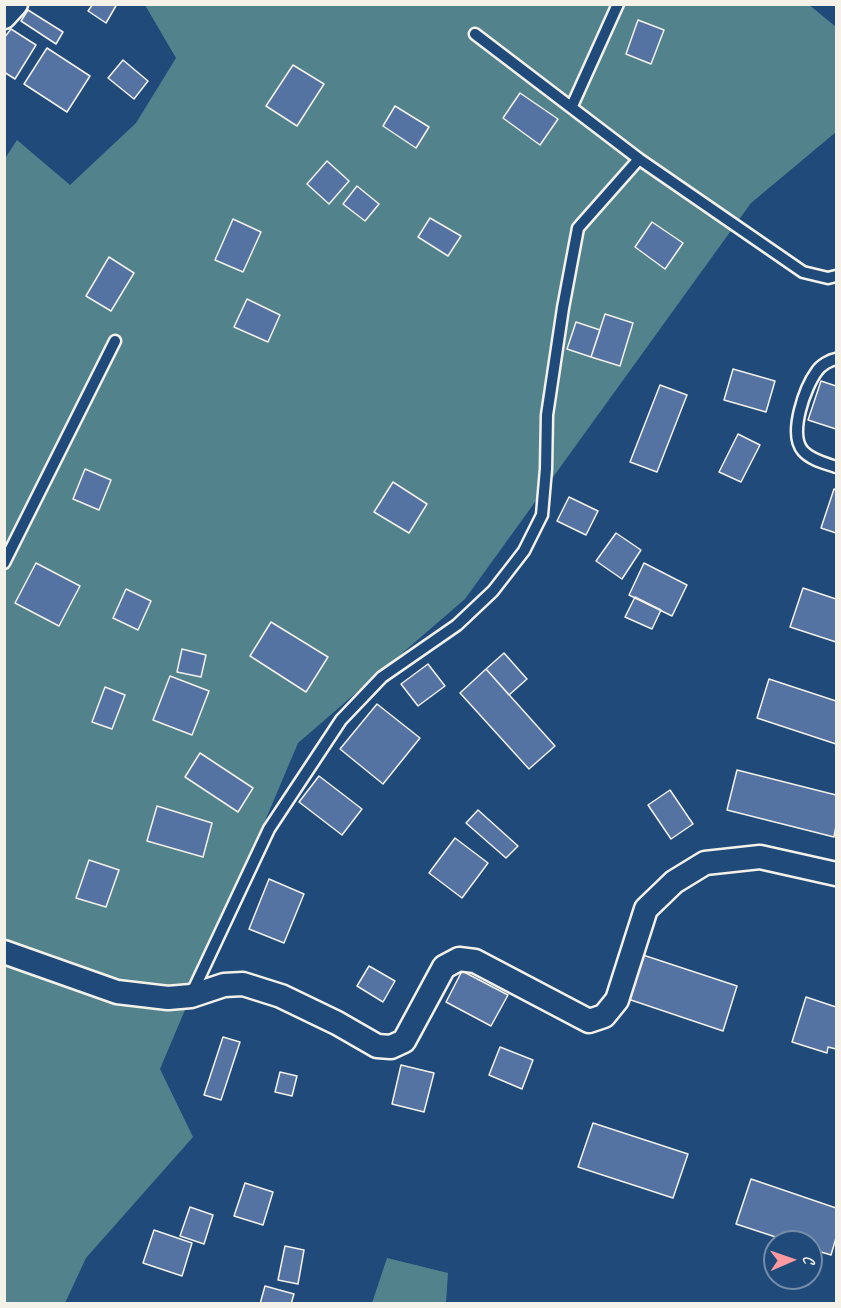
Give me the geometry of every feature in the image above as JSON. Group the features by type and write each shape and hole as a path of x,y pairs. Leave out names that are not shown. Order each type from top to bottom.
{"street":[{"path":"4,16 16,4"},
{"path":"4,952 117,992 168,998 191,996 224,985 243,984 281,996 338,1023 377,1046 391,1047 404,1041 444,967 459,959 475,961 589,1021 604,1016 617,1000 646,909 674,882 705,863 760,857 837,874"}],"lane":[{"path":"572,106 618,4"},
{"path":"475,34 639,159 803,272 828,278 837,276"},
{"path":"191,996 269,829 341,720 382,677 457,625 493,591 524,551 542,515 547,415 578,228 639,159"},
{"path":"4,563 115,341"},
{"path":"837,359 817,369 806,392 796,426 797,439 802,450 815,460 837,467"}],"green space":[{"path":"808,4 836,27 836,132 751,203 465,599 298,743 160,1069 193,1137 86,1258 65,1303 5,1303 4,160 17,140 70,185 136,123 176,58 145,5"},
{"path":"387,1258 448,1273 446,1303 372,1303"}],"building":[{"path":"93,4 117,4 106,23 88,11"},
{"path":"28,10 63,32 56,44 21,21"},
{"path":"638,20 664,30 651,64 626,54"},
{"path":"11,29 36,45 15,79 4,72 4,38"},
{"path":"47,48 90,76 67,112 24,84"},
{"path":"123,60 148,81 134,99 108,78"},
{"path":"293,65 324,84 297,126 266,106"},
{"path":"520,93 558,119 540,145 503,118"},
{"path":"395,106 429,127 416,148 383,126"},
{"path":"327,161 349,181 329,204 307,184"},
{"path":"357,186 379,204 365,221 343,204"},
{"path":"430,218 461,236 448,256 418,237"},
{"path":"233,219 261,232 243,272 215,260"},
{"path":"652,222 683,243 665,269 635,247"},
{"path":"109,257 134,273 111,311 86,296"},
{"path":"247,299 280,315 268,342 234,327"},
{"path":"605,314 633,323 620,366 591,357"},
{"path":"576,322 600,330 591,357 567,349"},
{"path":"733,369 775,381 766,412 724,400"},
{"path":"821,381 836,386 836,429 808,420"},
{"path":"660,385 687,395 657,472 630,462"},
{"path":"738,434 760,445 741,482 719,472"},
{"path":"85,469 111,480 99,510 73,499"},
{"path":"393,482 427,504 409,533 374,512"},
{"path":"834,489 836,490 836,533 821,528"},
{"path":"569,497 598,511 586,535 557,521"},
{"path":"616,533 641,550 622,579 596,561"},
{"path":"36,563 80,586 59,626 15,603"},
{"path":"644,563 687,585 672,616 629,595"},
{"path":"803,588 836,599 836,642 790,627"},
{"path":"126,589 151,601 138,630 113,618"},
{"path":"635,597 661,610 652,629 625,617"},
{"path":"271,622 328,657 306,692 250,656"},
{"path":"182,649 206,655 201,677 177,672"},
{"path":"504,653 527,679 509,695 486,669"},
{"path":"428,664 445,686 418,706 401,684"},
{"path":"486,669 555,746 529,769 460,693"},
{"path":"170,676 209,691 192,735 153,720"},
{"path":"769,679 836,701 836,744 757,718"},
{"path":"105,687 125,695 112,729 92,722"},
{"path":"377,704 420,738 383,784 340,749"},
{"path":"200,753 253,788 238,812 185,777"},
{"path":"737,770 836,795 834,837 727,810"},
{"path":"319,776 362,809 342,835 299,802"},
{"path":"670,790 693,824 671,839 648,805"},
{"path":"157,806 212,823 203,857 147,841"},
{"path":"478,810 518,846 506,858 466,823"},
{"path":"455,838 488,863 462,898 429,873"},
{"path":"89,860 119,870 106,907 76,898"},
{"path":"269,879 304,894 284,943 249,929"},
{"path":"643,955 737,986 723,1031 628,999"},
{"path":"369,966 395,981 383,1002 357,986"},
{"path":"462,971 508,995 491,1026 446,1002"},
{"path":"806,997 836,1007 836,1049 828,1047 827,1053 792,1042"},
{"path":"223,1037 240,1042 221,1100 204,1095"},
{"path":"500,1047 533,1060 522,1089 489,1075"},
{"path":"401,1065 434,1073 424,1112 392,1104"},
{"path":"280,1072 297,1076 292,1096 275,1092"},
{"path":"593,1123 688,1154 673,1198 578,1167"},
{"path":"751,1179 836,1208 836,1238 831,1255 823,1253 823,1230 763,1230 763,1233 736,1224"},
{"path":"245,1183 273,1192 263,1225 234,1216"},
{"path":"190,1207 213,1215 204,1244 180,1236"},
{"path":"154,1230 192,1243 182,1276 143,1263"},
{"path":"285,1246 304,1250 298,1284 278,1280"},
{"path":"265,1286 294,1294 291,1304 260,1304"}]}
